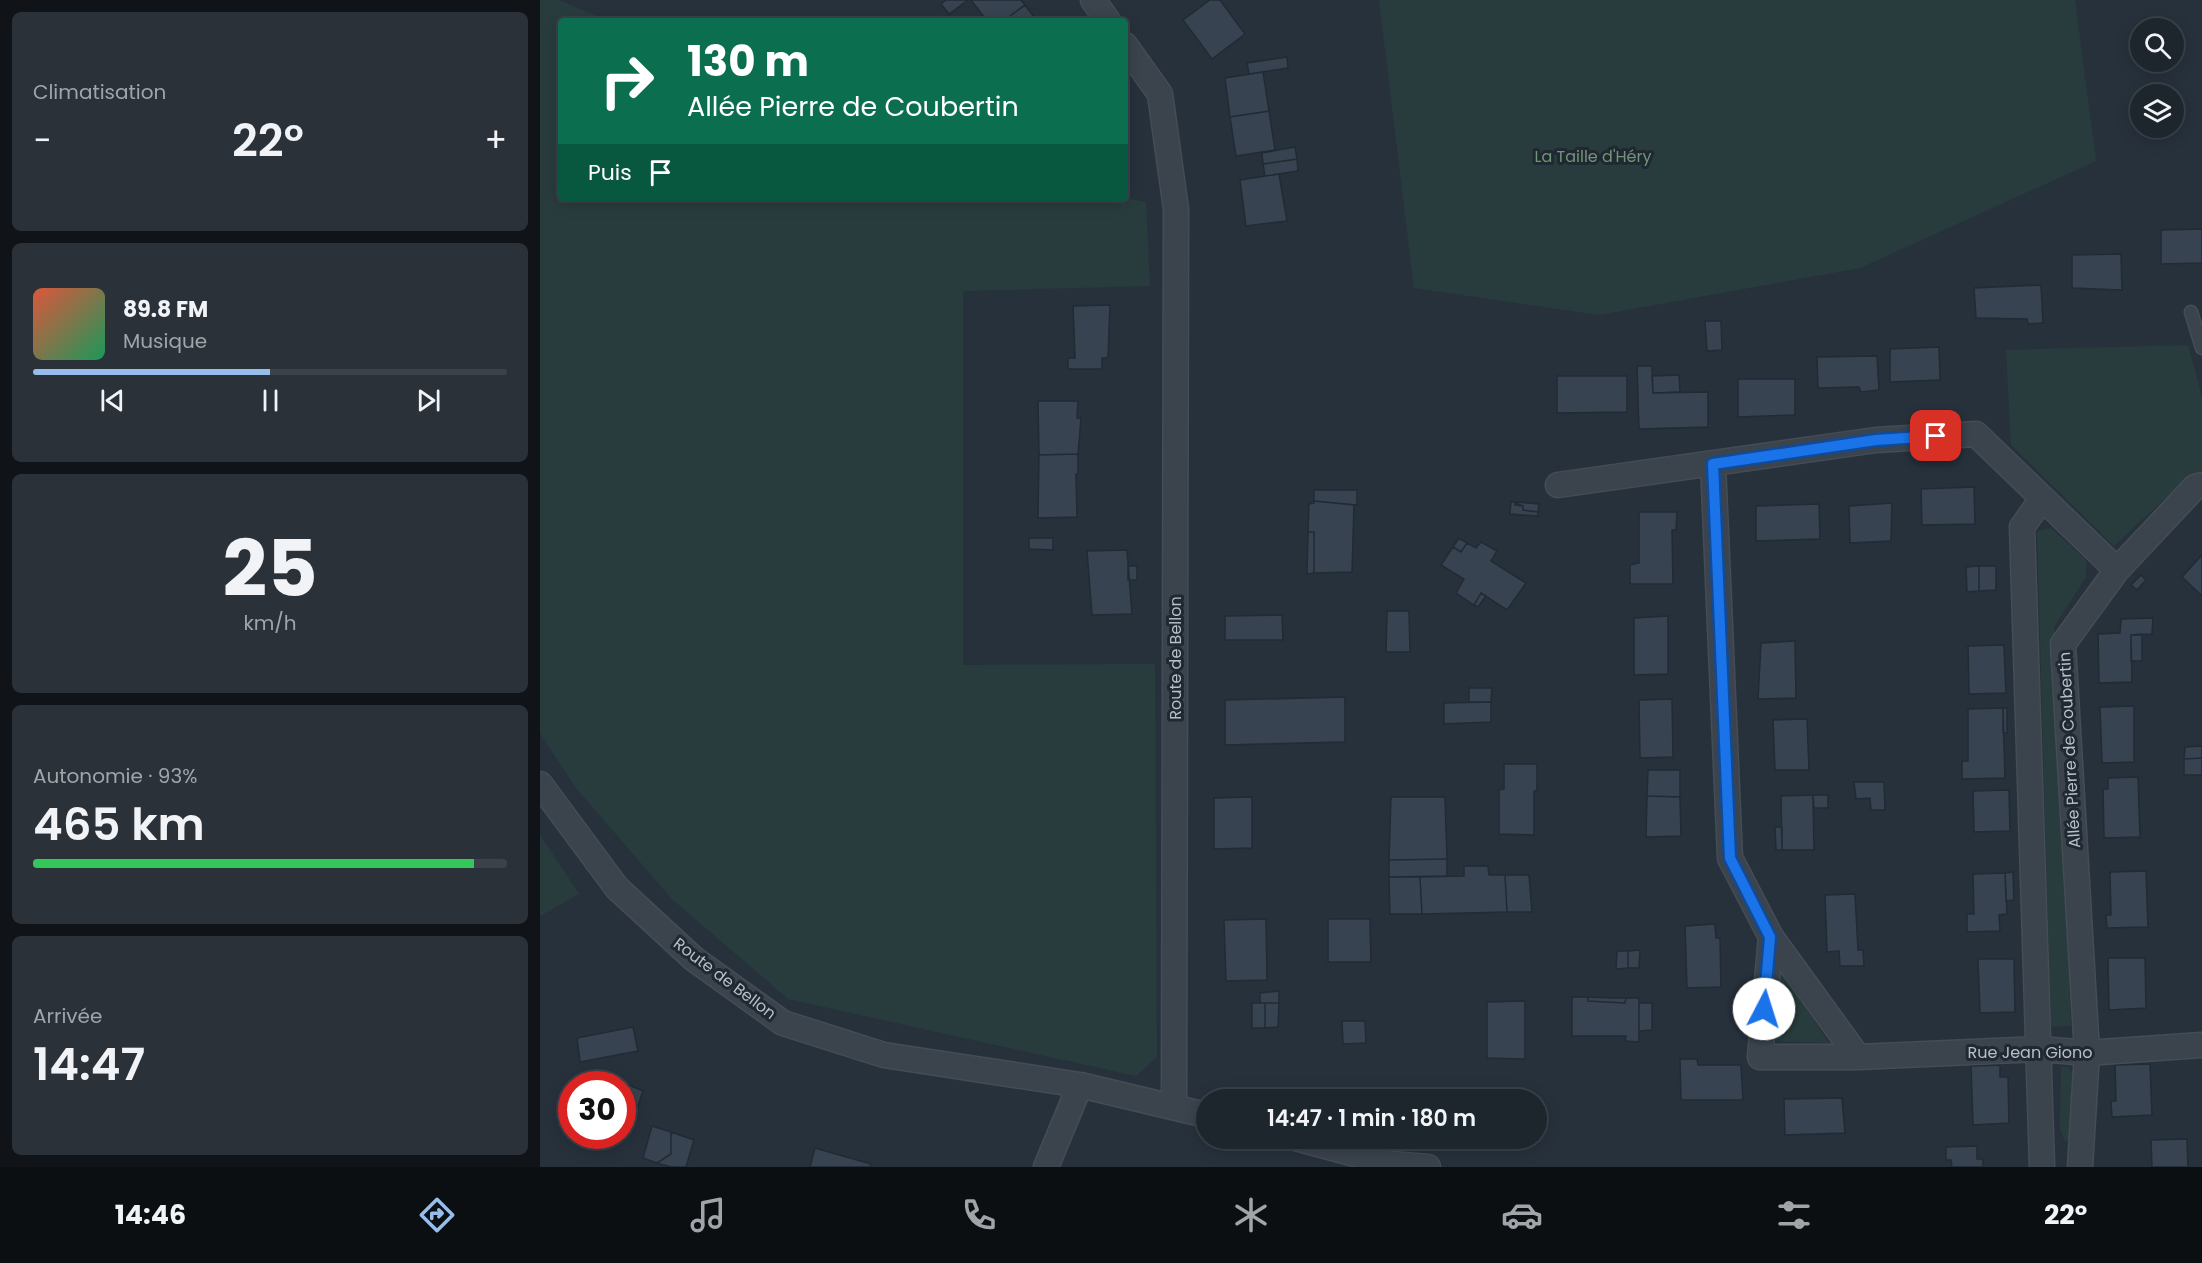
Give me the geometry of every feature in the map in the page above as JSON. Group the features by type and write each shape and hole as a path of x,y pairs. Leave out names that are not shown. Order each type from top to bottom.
{"street":[{"path":"1093,0 1106,18"},
{"name":"Route de Bellon","path":"1128,49 1160,94 1176,208 1174,1107"},
{"path":"1558,485 1876,440 1976,434 2116,570"},
{"path":"1713,464 1730,858 1770,937 1858,1057"},
{"name":"Allée Pierre de Coubertin","path":"2080,1167 2087,1053 2063,644 2116,570 2195,487 2202,485"},
{"path":"2042,499 2022,527 2042,1167"},
{"name":"Route de Bellon","path":"540,784 617,888 694,959 783,1023 884,1055 1080,1085 1196,1112"},
{"name":"Rue Jean Giono","path":"1770,937 1760,1057 1858,1057 2040,1049 2087,1053 2202,1045"},
{"path":"1046,1167 1080,1085"},
{"path":"1336,1149 1392,1164 1428,1167"}],"lane":[{"path":"2191,312 2202,348"}],"green space":[{"path":"540,0 558,0 602,18 558,18 558,201 1128,201 1128,199 1146,202 1150,286 963,291 963,665 1155,664 1157,1057 1136,1076 788,999 673,900 576,788 540,733"},
{"name":"La Taille d'Héry","path":"1379,0 2075,0 2096,161 1860,268 1599,315 1414,288"},
{"path":"2188,345 2202,397 2202,471 2189,476 2114,546 2011,445 2006,350"},
{"path":"2051,528 2086,560 2086,577 2054,627 2071,1026 2051,1027 2037,531"},
{"path":"540,835 579,894 540,916"},
{"path":"1776,964 1829,1043 1772,1041"},
{"path":"2061,1066 2068,1067 2074,1076 2074,1136 2065,1142 2060,1129"}],"building":[{"path":"946,0 968,0 949,14 941,4"},
{"path":"971,0 1021,0 1025,5 1007,18 985,18"},
{"path":"1210,0 1220,0 1245,34 1212,59 1183,20"},
{"path":"1025,5 1035,18 1007,18"},
{"path":"1287,57 1288,68 1249,74 1247,63"},
{"path":"1263,72 1269,111 1230,117 1225,78"},
{"path":"1269,111 1275,150 1236,156 1230,117"},
{"path":"1295,147 1297,159 1263,164 1262,153"},
{"path":"1297,159 1298,171 1265,176 1263,164"},
{"path":"1279,174 1287,221 1246,226 1240,180"},
{"path":"2202,229 2202,263 2161,264 2161,230"},
{"path":"2121,254 2122,290 2072,288 2072,255"},
{"path":"2041,285 2043,323 2028,324 2027,319 1976,318 1974,288"},
{"path":"1110,305 1108,358 1102,358 1102,369 1068,369 1068,358 1075,358 1073,306"},
{"path":"1705,321 1721,321 1722,350 1707,351"},
{"path":"1939,347 1940,380 1890,382 1890,349"},
{"path":"1877,356 1879,390 1861,392 1859,387 1818,388 1817,357"},
{"path":"1637,366 1652,366 1653,393 1708,392 1708,427 1639,429"},
{"path":"1679,375 1680,392 1653,393 1652,376"},
{"path":"1557,376 1627,376 1627,412 1557,413"},
{"path":"1738,379 1795,379 1795,415 1738,417"},
{"path":"1038,401 1078,401 1077,418 1081,418 1078,454 1039,455"},
{"path":"1078,454 1077,517 1038,518 1039,455"},
{"path":"1974,487 1975,524 1922,525 1921,489"},
{"path":"1314,490 1357,490 1357,505 1314,501"},
{"path":"1314,501 1354,505 1352,572 1314,573 1314,532 1308,532 1309,504"},
{"path":"1511,501 1523,506 1523,510 1538,512 1538,516 1510,514"},
{"path":"1516,502 1539,504 1538,512 1523,510 1523,506 1515,505"},
{"path":"1892,503 1891,541 1850,543 1849,506"},
{"path":"1819,504 1820,539 1756,541 1756,506"},
{"path":"1639,512 1677,512 1676,530 1672,530 1673,584 1630,584 1630,565 1639,563"},
{"path":"1308,532 1314,532 1314,573 1307,574"},
{"path":"1029,538 1053,538 1053,550 1029,549"},
{"path":"1459,538 1467,543 1461,552 1453,547"},
{"path":"1481,542 1497,551 1491,561 1526,583 1507,610 1481,593 1474,605 1456,593 1464,579 1441,565 1453,547 1461,552 1467,543 1476,548"},
{"path":"1127,550 1132,614 1092,615 1087,551"},
{"path":"2202,555 2202,596 2182,577"},
{"path":"1128,566 1137,566 1137,580 1128,580"},
{"path":"1979,566 1979,591 1967,592 1966,567"},
{"path":"1979,566 1996,566 1996,590 1979,591"},
{"path":"2141,575 2146,580 2137,590 2131,585"},
{"path":"1481,593 1486,596 1478,607 1474,605"},
{"path":"1387,611 1409,611 1410,652 1386,652"},
{"path":"1282,615 1283,640 1225,640 1225,616"},
{"path":"1668,616 1668,674 1634,675 1634,618"},
{"path":"2153,618 2152,634 2131,635 2132,682 2099,683 2098,634 2120,633 2121,619"},
{"path":"2142,634 2142,661 2131,661 2131,635"},
{"path":"1795,641 1796,698 1758,699 1761,643"},
{"path":"2004,645 2006,693 1969,694 1968,646"},
{"path":"1469,688 1492,688 1491,702 1469,702"},
{"path":"1345,697 1345,742 1225,745 1225,700"},
{"path":"1672,699 1673,757 1640,758 1639,700"},
{"path":"1491,702 1491,722 1444,724 1444,703"},
{"path":"2134,706 2134,762 2102,763 2100,707"},
{"path":"2003,708 2005,778 1962,779 1962,761 1968,761 1968,709"},
{"path":"2003,708 2007,708 2007,733 2003,733"},
{"path":"1807,719 1809,770 1775,770 1773,720"},
{"path":"2202,746 2202,758 2184,759 2185,747"},
{"path":"2202,758 2202,775 2184,775 2184,759"},
{"path":"1504,764 1537,764 1537,791 1534,791 1534,835 1499,834 1499,790 1504,789"},
{"path":"1648,770 1680,770 1680,797 1647,796"},
{"path":"2138,777 2140,837 2104,838 2103,789 2108,789 2108,778"},
{"path":"1854,782 1884,782 1885,810 1871,810 1870,798 1856,799"},
{"path":"2009,790 2010,831 1974,832 1973,791"},
{"path":"1813,795 1828,795 1828,808 1814,808"},
{"path":"1813,795 1814,850 1782,850 1781,796"},
{"path":"1647,796 1680,797 1681,836 1646,837"},
{"path":"1252,797 1252,848 1214,849 1214,798"},
{"path":"1391,797 1445,797 1447,859 1389,860"},
{"path":"1775,827 1782,827 1782,850 1776,850"},
{"path":"1447,859 1447,876 1389,877 1389,860"},
{"path":"1464,866 1488,866 1489,875 1505,875 1507,912 1422,914 1420,877 1464,876"},
{"path":"2146,871 2148,927 2107,928 2106,915 2111,915 2110,872"},
{"path":"2013,872 2014,900 2006,901 2005,873"},
{"path":"2005,873 2007,914 1999,915 2000,931 1967,932 1967,914 1974,914 1973,874"},
{"path":"1505,875 1529,875 1532,912 1507,912"},
{"path":"1389,877 1420,877 1422,914 1390,914"},
{"path":"1855,894 1858,950 1863,950 1864,966 1840,966 1839,951 1827,952 1825,895"},
{"path":"1266,919 1267,980 1226,981 1224,920"},
{"path":"1328,919 1370,919 1371,962 1328,962"},
{"path":"1715,924 1716,938 1720,938 1721,987 1687,988 1685,926"},
{"path":"1640,950 1639,968 1628,968 1628,951"},
{"path":"1617,951 1628,951 1628,968 1616,969"},
{"path":"2108,958 2145,958 2146,1008 2109,1010"},
{"path":"1978,959 2014,959 2015,1012 1980,1013"},
{"path":"1279,991 1279,1003 1260,1003 1260,993"},
{"path":"1572,997 1588,997 1588,1001 1625,1003 1626,998 1639,998 1639,1042 1625,1041 1626,1036 1572,1036"},
{"path":"1588,997 1626,998 1625,1003 1588,1001"},
{"path":"1525,1001 1525,1059 1487,1058 1487,1002"},
{"path":"1252,1003 1265,1003 1265,1028 1252,1028"},
{"path":"1265,1003 1279,1003 1278,1027 1265,1028"},
{"path":"1639,1003 1652,1003 1652,1030 1639,1031"},
{"path":"1342,1021 1365,1021 1366,1043 1343,1044"},
{"path":"633,1027 638,1051 580,1062 577,1038"},
{"path":"1680,1059 1697,1059 1698,1065 1741,1065 1743,1100 1681,1100"},
{"path":"2150,1064 2152,1115 2112,1117 2111,1101 2116,1101 2115,1065"},
{"path":"2000,1065 2000,1077 2008,1077 2009,1123 1973,1125 1971,1066"},
{"path":"636,1088 643,1091 636,1112"},
{"path":"1842,1098 1845,1133 1785,1135 1784,1099"},
{"path":"652,1126 671,1132 671,1154 657,1163 643,1158"},
{"path":"671,1132 694,1140 686,1167 671,1167 657,1163 671,1154"},
{"path":"2187,1139 2188,1167 2152,1167 2151,1140"},
{"path":"1977,1146 1977,1159 1983,1159 1983,1167 1952,1167 1951,1160 1946,1160 1946,1147"},
{"path":"815,1148 871,1164 870,1167 810,1167"}],"route":[{"path":"1764,1009 1770,937 1730,858 1713,464 1876,440 1936,436"}]}
